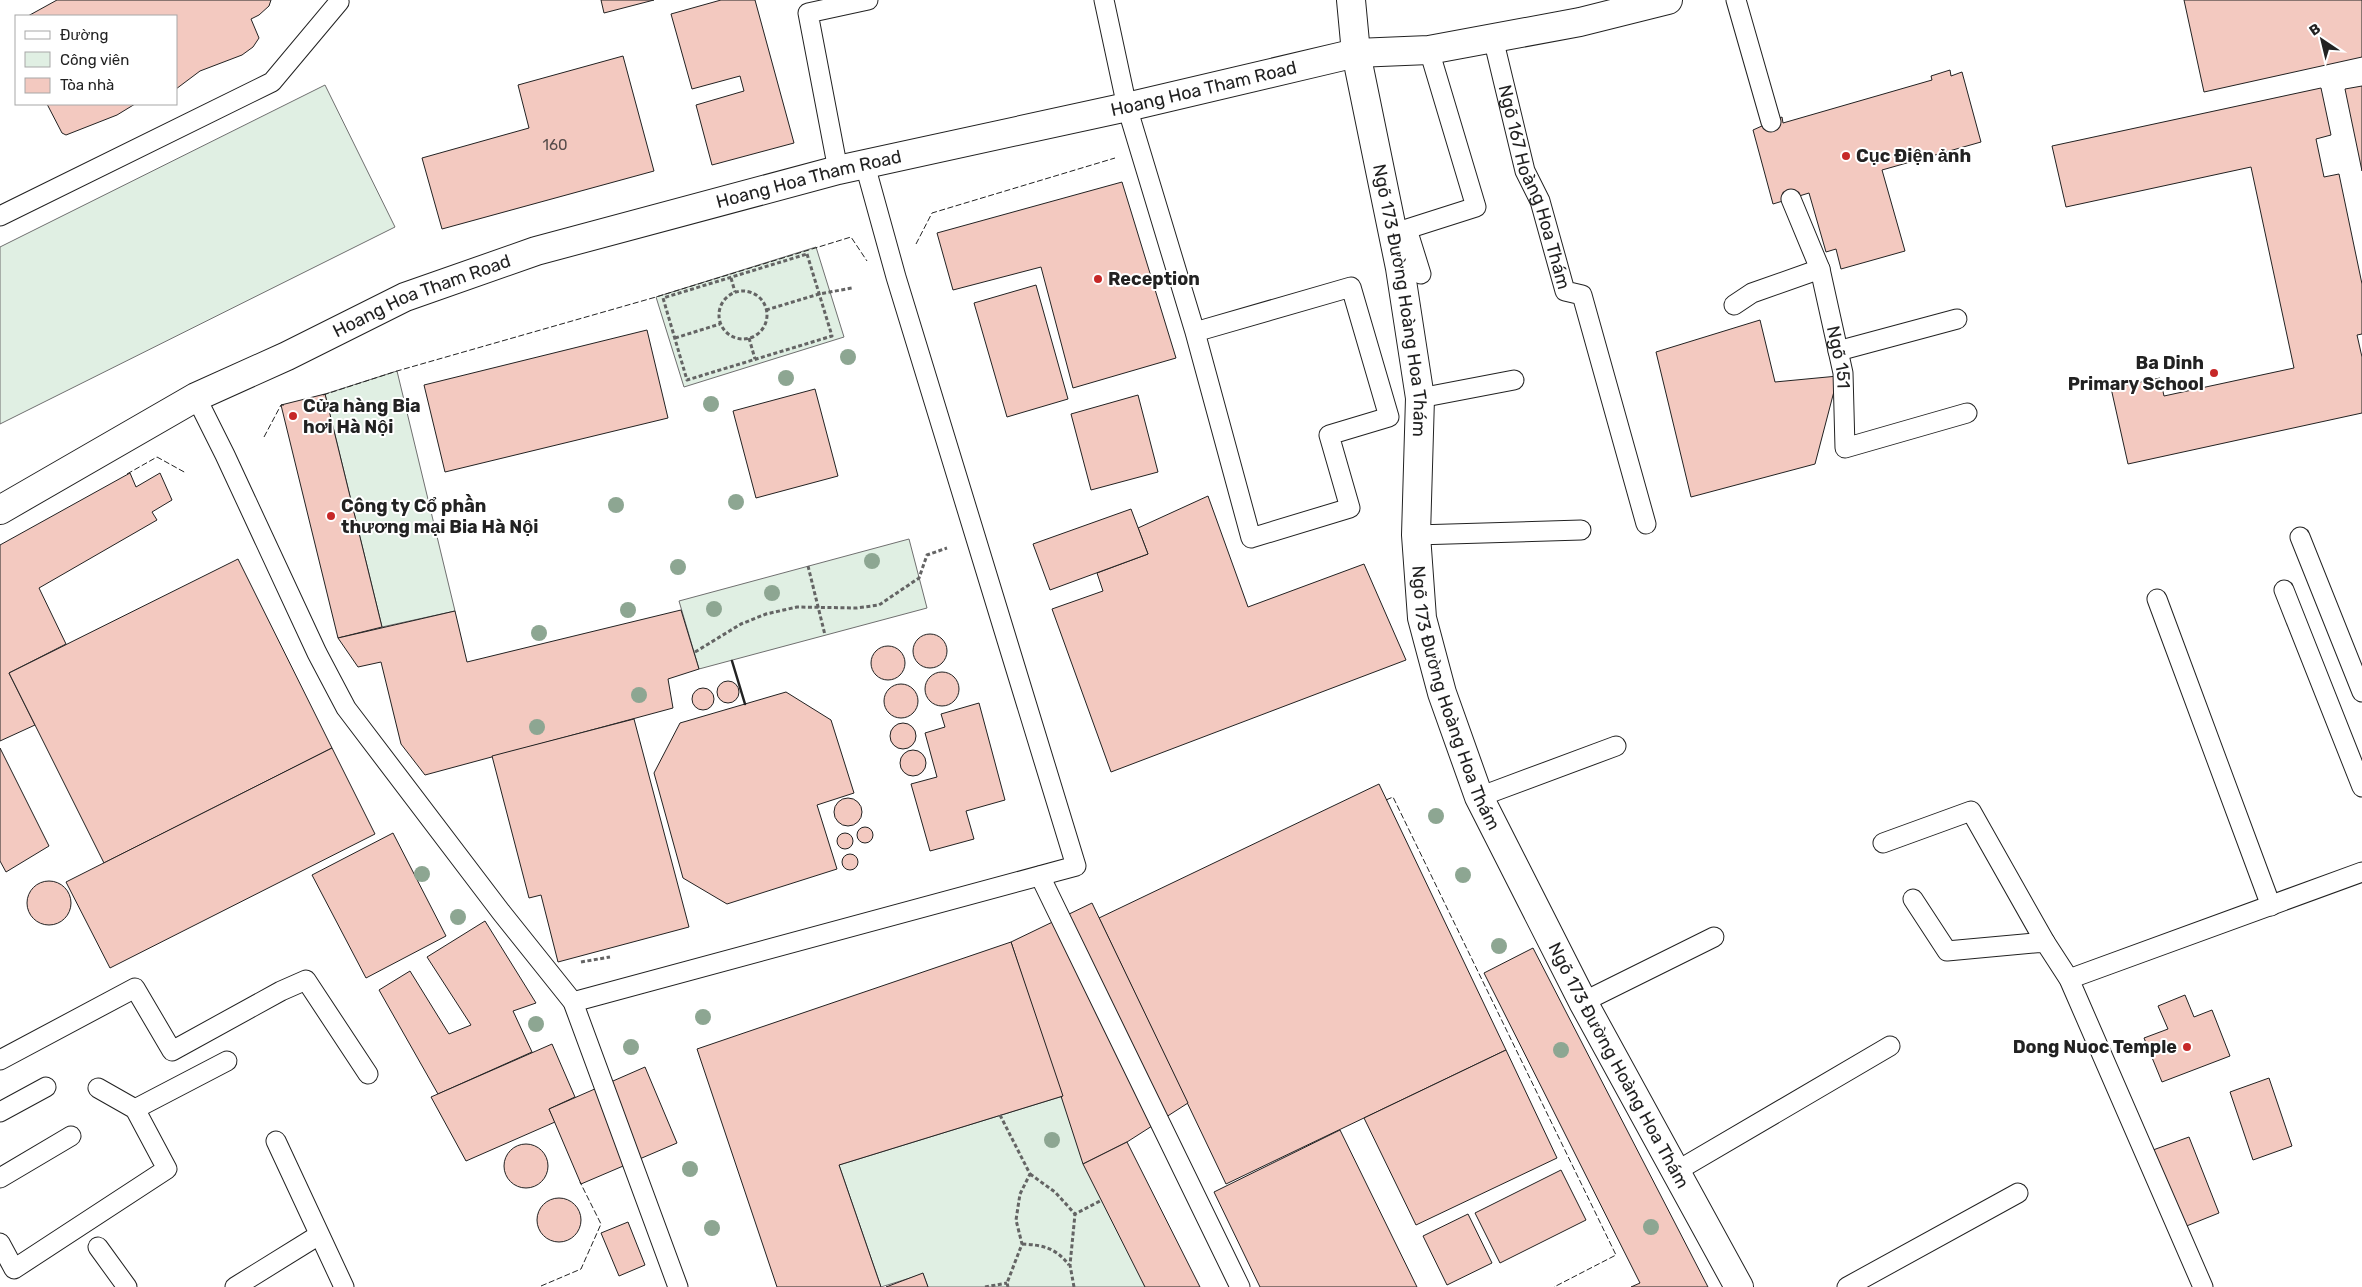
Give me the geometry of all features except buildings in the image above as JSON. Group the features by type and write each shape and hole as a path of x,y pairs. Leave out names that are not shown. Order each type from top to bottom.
{"main road":[{"name":"Ngõ 173 Đường Hoàng Hoa Thám","path":"1351,0 1356,53 1400,268 1420,398 1416,534 1422,618 1442,693 1479,797 1583,1002 1739,1287"},
{"name":"Hoang Hoa Tham Road","path":"0,510 196,397 287,356 405,297 536,251 838,170 1127,108 1356,53 1429,50 1580,22 1668,0"}],"lane":[{"path":"0,216 272,82 339,2 338,0"},
{"path":"838,170 808,13 868,0"},
{"path":"1104,0 1127,108 1195,332 1251,538 1350,508 1329,435 1389,418 1351,287 1195,332"},
{"path":"1736,0 1771,122"},
{"name":"Ngõ 167 Hoàng Hoa Thám","path":"1493,38 1525,171 1540,201 1565,292 1582,296 1646,524"},
{"path":"1420,274 1407,229 1476,207 1429,50"},
{"path":"573,1002 1076,866 896,277 866,165"},
{"name":"Ngõ 151","path":"1791,200 1820,269 1843,373 1845,448 1967,413"},
{"path":"1734,306 1752,293 1820,269"},
{"path":"1838,351 1957,320"},
{"path":"1420,398 1514,380"},
{"path":"196,397 225,455 316,653 346,708 501,912 573,1002 678,1287"},
{"path":"1416,534 1581,530"},
{"path":"2300,536 2355,654 2362,692"},
{"path":"2284,590 2362,787"},
{"path":"2157,599 2271,906"},
{"path":"1479,797 1616,746"},
{"path":"1883,843 1971,811 2045,942 2069,979 2204,1287"},
{"path":"2069,979 2362,872"},
{"path":"1040,876 1240,1287"},
{"path":"1913,899 1947,951 2045,942"},
{"path":"1583,1002 1714,937"},
{"path":"0,1060 135,988 172,1050 281,991 306,980 368,1074"},
{"path":"1675,1172 1890,1046"},
{"path":"135,1109 227,1061"},
{"path":"0,1112 46,1087"},
{"path":"0,1243 14,1268 167,1169 135,1109 98,1088"},
{"path":"0,1178 72,1136"},
{"path":"276,1141 318,1235 344,1287"},
{"path":"1847,1287 2018,1193"},
{"path":"235,1287 318,1235"},
{"path":"98,1247 126,1287"}],"path":[{"path":"807,254 819,294 832,336 687,380 663,298 807,254"},
{"path":"731,278 735,292"},
{"path":"766,310 819,294 852,288"},
{"path":"735,292 751,292 763,302 766,310 765,324 761,330 749,338 732,337 720,324 719,309 728,296 735,292"},
{"path":"675,338 720,324"},
{"path":"749,338 755,359"},
{"path":"695,652 741,624 766,614 797,607 857,608 879,605 919,578 927,554"},
{"path":"808,566 825,635"},
{"path":"1000,1115 1030,1174 1055,1192 1075,1214 1070,1265 1074,1287"},
{"path":"985,1287 1008,1285 1022,1244 1016,1220 1020,1194 1030,1174"},
{"path":"1075,1214 1102,1200"},
{"path":"1022,1244 1043,1245 1063,1257 1070,1265"}],"green space":[{"path":"325,85 395,227 0,424 0,247"},
{"path":"816,247 844,337 684,387 656,297"},
{"path":"397,371 455,611 382,627 325,394"},
{"path":"909,539 927,608 699,669 679,601"},
{"path":"1063,1096 1145,1287 928,1287 923,1274 881,1287 839,1165"}],"fence":[{"path":"916,244 932,213 1115,158"},
{"path":"323,395 397,371 656,297 851,237 867,261"},
{"path":"264,437 281,405 284,405"},
{"path":"127,474 157,457 186,473"},
{"path":"1386,800 1393,797 1616,1255 1554,1287"},
{"path":"541,1286 581,1269 601,1224 580,1182"}],"wall":[{"path":"732,661 745,704"}],"place":[{"name":"Cục Điện ảnh","path":"1846,156"},
{"name":"Reception","path":"1098,279"},
{"name":"Ba Dinh Primary School","path":"2214,373"},
{"name":"Cửa hàng Bia hơi Hà Nội","path":"293,416"},
{"name":"Công ty Cổ phần thương mại Bia Hà Nội","path":"331,516"},
{"name":"Dong Nuoc Temple","path":"2187,1047"}]}
